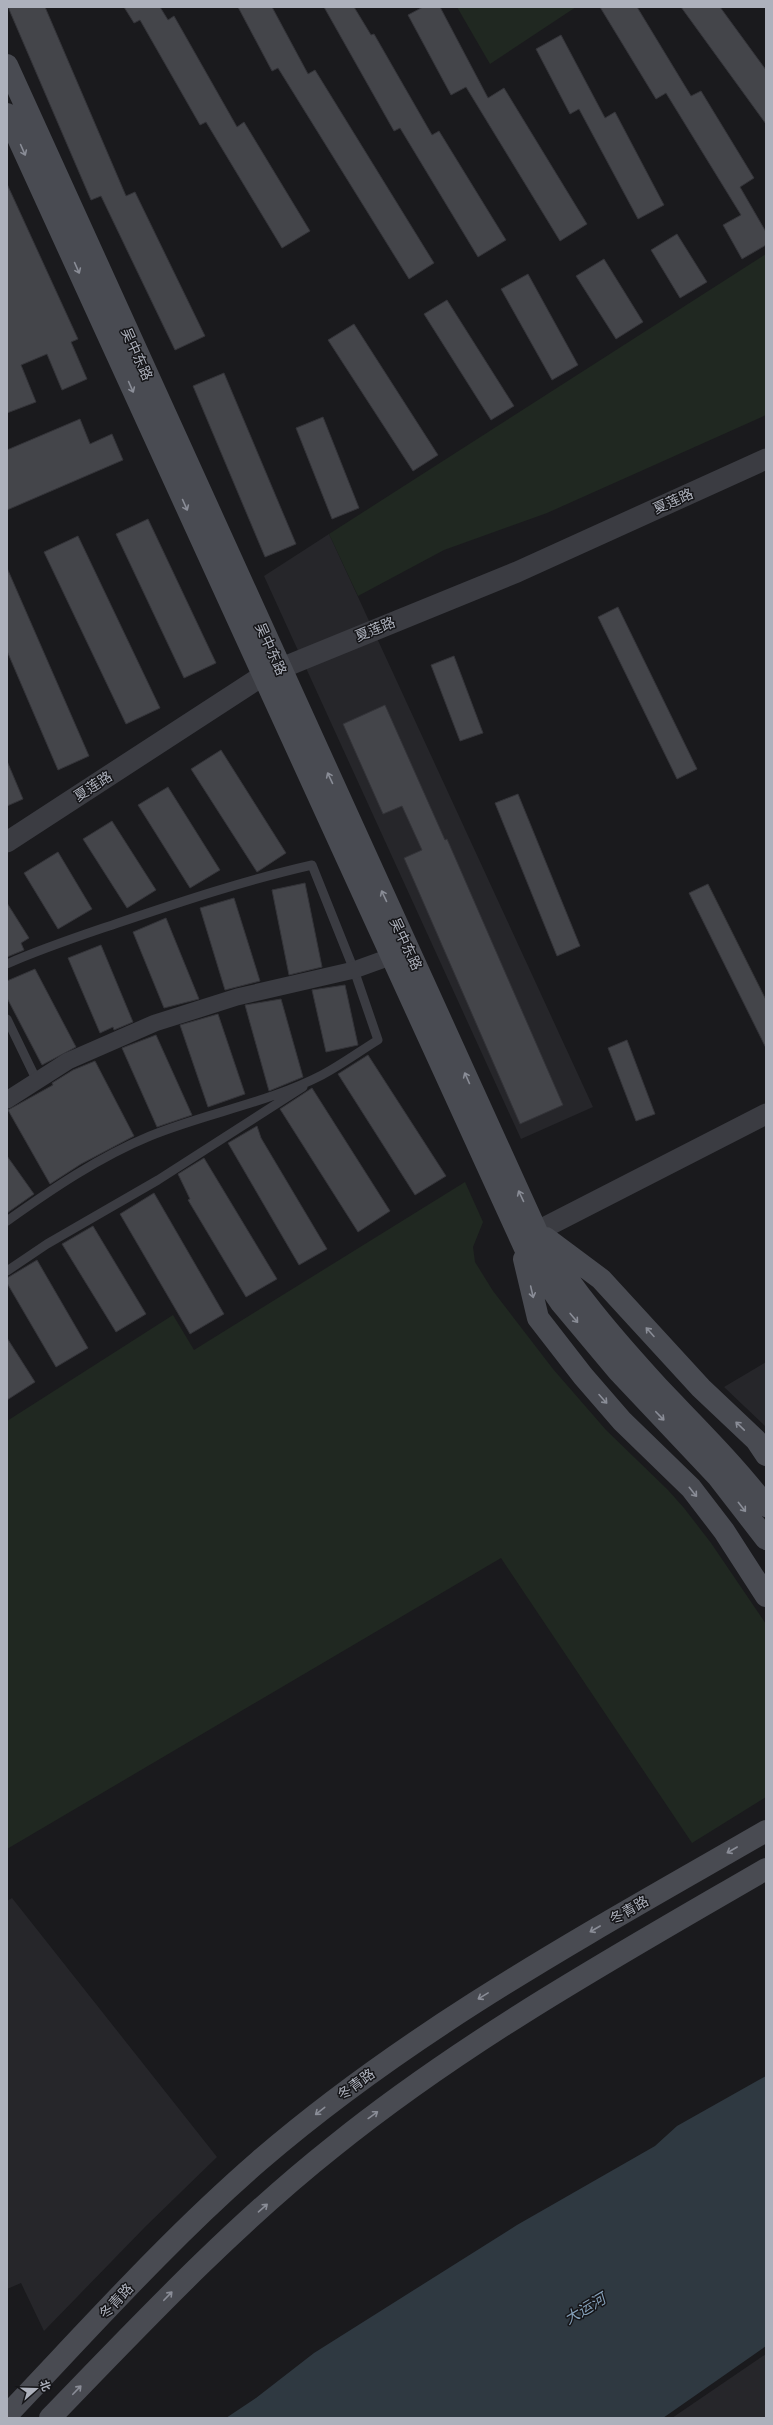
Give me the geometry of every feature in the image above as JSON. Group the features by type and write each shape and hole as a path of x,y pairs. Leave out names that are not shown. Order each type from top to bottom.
{"main road":[{"name":"吴中东路","path":"7,65 271,672 390,957 528,1236"},
{"name":"吴中东路","path":"7,114 271,672 528,1236"},
{"path":"528,1236 601,1279 675,1361 756,1440 766,1455"},
{"path":"528,1236 560,1268 725,1471 766,1539"},
{"path":"528,1236 538,1318 583,1376 622,1421 691,1488 724,1531 766,1596"},
{"path":"725,1471 766,1506"},
{"name":"冬青路","path":"7,2415 154,2260 209,2206 260,2160 346,2091 478,1999 766,1831"},
{"path":"50,2418 178,2285 234,2232 331,2148 369,2118 435,2071 564,1987 766,1869"}],"street":[{"name":"夏莲路","path":"7,842 271,672 517,572 766,459"},
{"path":"7,1100 68,1061 156,1023 237,997 354,970 390,957"},
{"path":"528,1236 766,1114"}],"lane":[{"path":"7,964 50,945 179,901 247,880 312,864 354,970 378,1040 158,1180 47,1244 7,1271"},
{"path":"7,1019 37,1081"},
{"path":"7,1221 95,1163 149,1136 204,1116 261,1099 321,1075"}],"shaded area":[{"path":"457,7 576,7 490,64"},
{"path":"766,254 766,415 547,513 444,550 358,596 329,534"},
{"path":"329,534 593,1107 521,1139 264,576"},
{"path":"465,1182 483,1222 473,1247 475,1262 493,1291 553,1369 606,1430 668,1490 684,1508 711,1543 766,1624 766,1797 692,1843 501,1558 7,1849 7,1421 173,1315 194,1350"},
{"path":"766,1362 766,1427 724,1387"},
{"path":"12,1898 217,2157 145,2227 44,2331 21,2283 7,2289 7,1901"},
{"path":"766,2354 766,2418 672,2418"}],"water":[{"name":"大运河","path":"766,2076 766,2346 663,2418 226,2418 256,2398 314,2353 517,2225 655,2146 677,2126"}],"building":[{"path":"8,7 45,7 126,196 135,192 205,336 175,350 101,196 91,200"},
{"path":"124,7 160,7 168,20 174,16 237,127 244,122 310,231 282,248 206,122 200,125 140,20 134,23"},
{"path":"238,7 272,7 308,74 315,70 434,263 409,279 278,68 272,71"},
{"path":"324,7 354,7 371,35 374,34 432,135 439,131 506,240 478,257 400,128 394,131"},
{"path":"423,7 440,7 488,98 504,88 587,224 560,241 466,87 451,95 408,15"},
{"path":"600,7 637,7 691,96 701,91 754,178 740,187 766,232 766,245 742,259 723,225 741,215 666,93 656,99"},
{"path":"681,7 720,7 766,70 766,124"},
{"path":"561,35 605,118 615,112 664,205 638,219 579,109 570,114 536,49"},
{"path":"7,184 78,339 71,342 87,379 62,390 47,354 21,365 36,402 7,413"},
{"path":"677,234 707,282 680,298 651,250"},
{"path":"604,259 643,322 616,339 576,276"},
{"path":"528,274 578,365 552,380 501,289"},
{"path":"447,300 514,406 491,420 424,314"},
{"path":"354,324 438,455 413,471 328,340"},
{"path":"224,373 296,544 265,557 193,386"},
{"path":"323,417 359,508 332,519 296,428"},
{"path":"80,419 90,444 112,434 123,460 7,510 7,450"},
{"path":"148,519 216,663 184,678 116,534"},
{"path":"78,536 160,708 126,724 44,552"},
{"path":"7,568 89,756 58,770 7,651"},
{"path":"618,607 697,769 677,779 598,617"},
{"path":"454,656 483,733 460,741 431,665"},
{"path":"385,705 445,840 447,839 563,1105 520,1124 404,858 422,850 402,806 383,814 343,724"},
{"path":"221,750 286,853 257,872 191,769"},
{"path":"7,761 23,799 7,806"},
{"path":"168,787 220,870 190,888 138,805"},
{"path":"518,794 580,946 557,956 495,803"},
{"path":"112,821 156,890 127,908 83,839"},
{"path":"58,852 92,909 58,929 24,873"},
{"path":"305,883 322,967 289,975 272,890"},
{"path":"708,884 766,1000 766,1048 689,893"},
{"path":"234,898 260,981 225,990 200,908"},
{"path":"7,903 29,938 21,943 24,950 7,957"},
{"path":"166,918 199,999 164,1008 133,932"},
{"path":"101,945 133,1022 114,1030 113,1027 100,1033 68,958"},
{"path":"35,969 76,1047 42,1065 7,998 7,981"},
{"path":"345,985 358,1045 326,1052 312,990"},
{"path":"281,999 303,1077 269,1091 245,1005"},
{"path":"218,1014 245,1094 208,1107 180,1025"},
{"path":"156,1035 192,1115 157,1127 122,1048"},
{"path":"627,1040 655,1114 636,1121 608,1048"},
{"path":"368,1055 446,1176 415,1195 338,1074"},
{"path":"95,1061 134,1136 81,1164 50,1184 8,1110 53,1085 52,1083 73,1070"},
{"path":"312,1088 390,1211 358,1232 280,1109"},
{"path":"257,1126 261,1138 327,1249 299,1265 228,1143"},
{"path":"7,1156 34,1194 7,1213"},
{"path":"204,1158 277,1279 246,1297 188,1200 190,1199 178,1174"},
{"path":"154,1193 224,1314 190,1334 120,1214"},
{"path":"93,1226 146,1314 116,1332 62,1244"},
{"path":"37,1260 88,1348 56,1367 7,1283 7,1278"},
{"path":"7,1338 35,1382 7,1400"}]}
